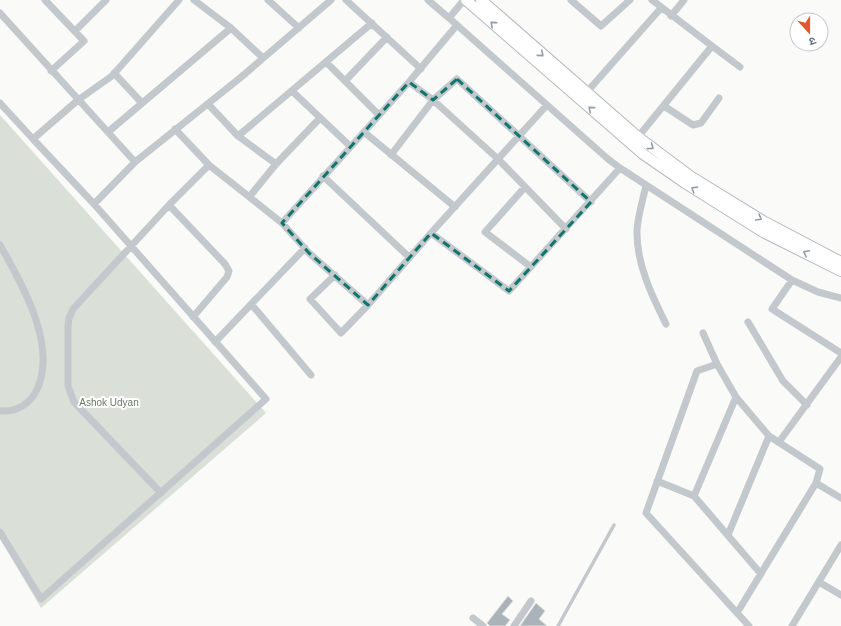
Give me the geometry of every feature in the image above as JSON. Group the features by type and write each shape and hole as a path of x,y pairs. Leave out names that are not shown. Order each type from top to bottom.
{"main road":[{"path":"465,0 643,154 685,183 763,232 841,271"},
{"path":"484,1 586,93 638,137 690,176 763,220 841,262"}],"street":[{"path":"45,0 84,41 51,70"},
{"path":"75,31 106,0"},
{"path":"33,139 78,100 114,74 179,0"},
{"path":"194,0 231,28 263,58"},
{"path":"268,0 298,28"},
{"path":"94,204 135,162 208,104 331,0"},
{"path":"346,0 421,69"},
{"path":"428,0 620,168 792,280 818,292 841,298"},
{"path":"449,18 465,0"},
{"path":"571,0 601,26 630,0"},
{"path":"652,0 671,16 740,67"},
{"path":"671,16 684,0"},
{"path":"586,93 661,8"},
{"path":"0,13 135,162"},
{"path":"238,136 372,23"},
{"path":"282,223 421,69 457,25"},
{"path":"108,132 231,28"},
{"path":"345,81 387,37"},
{"path":"638,137 712,46"},
{"path":"326,62 379,115"},
{"path":"114,74 142,103"},
{"path":"391,155 433,100 457,79 591,202"},
{"path":"409,82 433,100 498,159 566,230"},
{"path":"292,91 350,146"},
{"path":"664,106 693,125 698,125 719,98"},
{"path":"0,103 94,204 266,399 41,599 0,532"},
{"path":"208,104 238,136 276,164"},
{"path":"335,275 310,299 341,333 368,305 430,233 547,105"},
{"path":"250,196 276,164 320,118"},
{"path":"175,130 209,165 250,196 282,223 305,248 368,305"},
{"path":"364,132 455,207"},
{"path":"161,493 74,402 68,386 69,318 73,309 130,246 209,165"},
{"path":"430,233 509,291 566,230 620,168"},
{"path":"323,176 409,257"},
{"path":"646,185 637,230 638,249 651,294 666,324"},
{"path":"525,187 486,232 531,267"},
{"path":"169,205 225,264 229,271 228,277 193,317"},
{"path":"0,245 19,278 38,328 43,348 43,368 41,380 30,400 13,410 0,411"},
{"path":"215,342 305,248"},
{"path":"792,280 772,309 841,353"},
{"path":"252,305 311,375"},
{"path":"748,322 783,381 807,405"},
{"path":"703,333 717,364 736,397 769,436 820,469 816,483 737,613"},
{"path":"779,442 841,357"},
{"path":"717,364 697,371 646,513 749,626"},
{"path":"694,496 736,397"},
{"path":"728,535 769,436"},
{"path":"657,481 694,496 761,574"},
{"path":"816,483 841,498"},
{"path":"792,626 840,548"},
{"path":"819,582 841,595"},
{"path":"514,626 531,600"},
{"path":"473,618 483,626"}],"lane":[{"path":"558,626 614,525"}],"highlighted area":[{"path":"457,79 591,202 509,291 431,233 368,305 309,253 282,223 409,82 433,100"}],"green space":[{"name":"Ashok Udyan","path":"0,115 266,413 41,608 0,539"}],"building":[{"path":"508,596 513,601 502,614 510,620 505,626 490,626 487,623"},
{"path":"536,603 545,611 539,619 547,626 520,626"}]}
